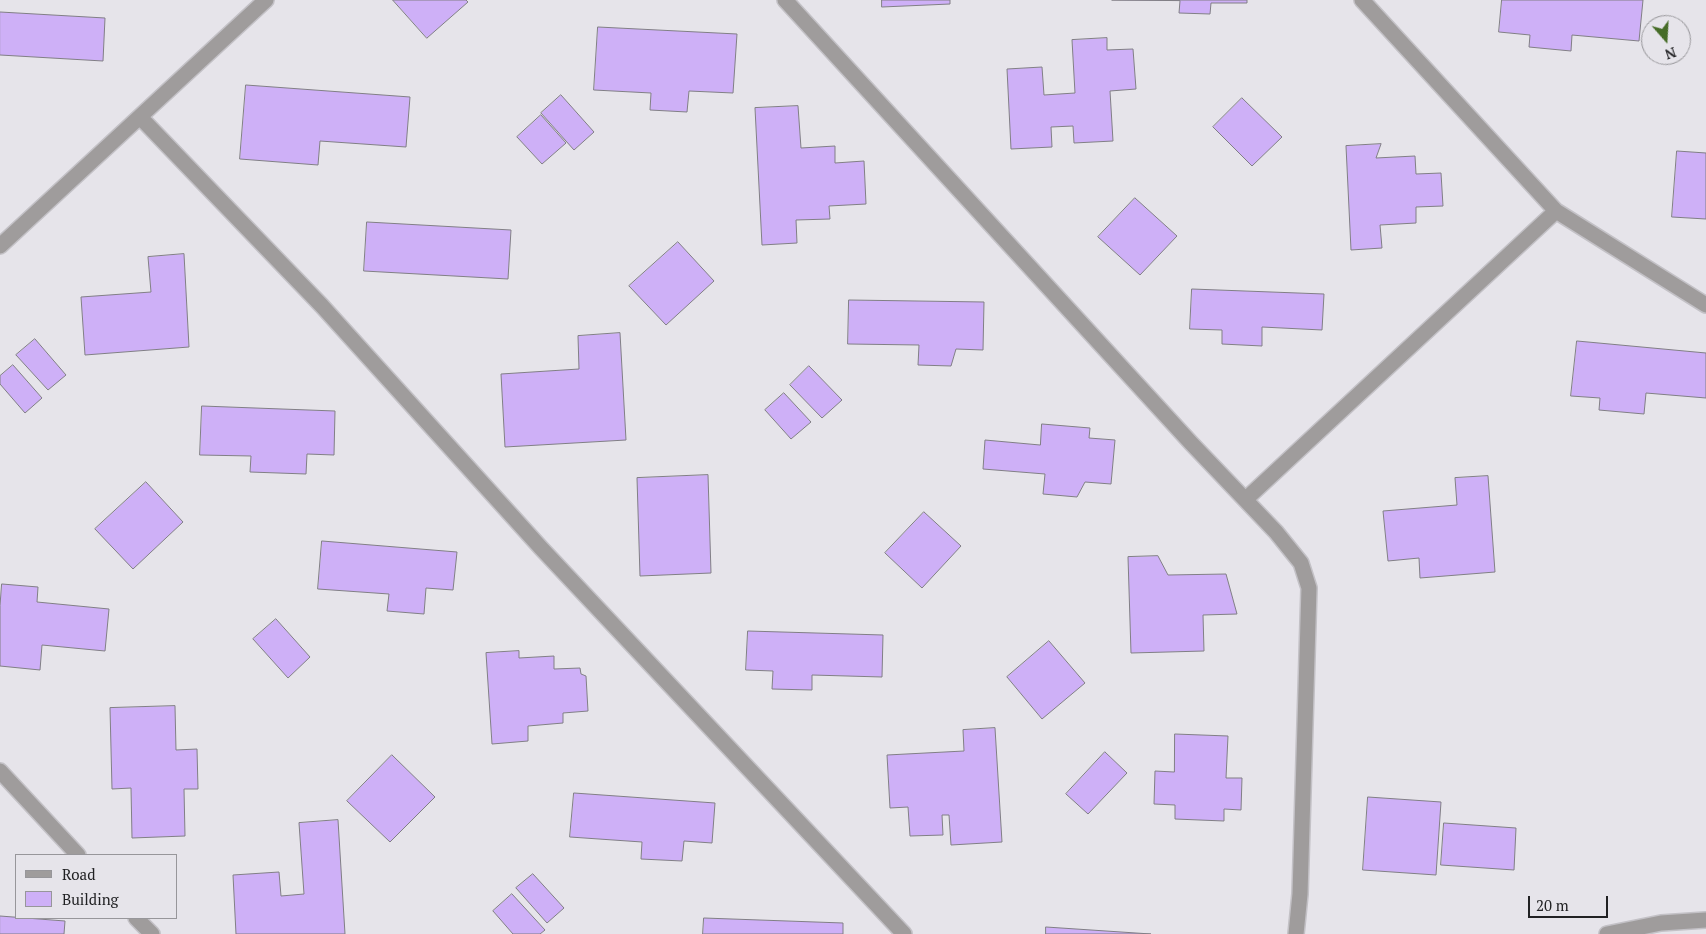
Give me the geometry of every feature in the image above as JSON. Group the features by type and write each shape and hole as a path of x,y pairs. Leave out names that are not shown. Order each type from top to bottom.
{"lane":[{"path":"0,246 266,0"},
{"path":"785,0 1191,443 1246,499 1276,532 1301,564 1309,588 1300,894 1296,934"},
{"path":"1362,0 1556,211 1706,305"},
{"path":"140,118 322,306 541,548 904,934"},
{"path":"1246,499 1556,211"},
{"path":"0,771 77,854"},
{"path":"137,919 152,934"},
{"path":"1607,934 1661,923 1706,920"}],"building":[{"path":"393,0 466,0 468,2 427,38"},
{"path":"882,0 950,0 950,4 882,7"},
{"path":"1112,0 1247,0 1247,3 1211,3 1210,14 1179,13 1180,1"},
{"path":"1502,0 1643,0 1639,41 1572,35 1571,51 1529,47 1530,35 1499,32"},
{"path":"0,12 105,18 103,61 0,55"},
{"path":"598,27 737,34 733,93 689,91 687,112 650,110 651,93 594,90"},
{"path":"1107,38 1107,50 1133,49 1136,89 1110,91 1113,141 1074,143 1073,126 1051,127 1052,147 1011,149 1007,69 1042,67 1044,95 1075,93 1072,40"},
{"path":"246,85 410,97 406,147 320,141 318,165 240,159"},
{"path":"561,95 594,132 574,150 541,113"},
{"path":"1242,98 1282,137 1252,166 1213,127"},
{"path":"798,106 801,148 835,146 835,163 864,161 866,204 829,206 830,219 796,220 797,243 762,245 755,108"},
{"path":"541,115 566,143 542,164 517,137"},
{"path":"1381,144 1376,158 1415,156 1416,174 1441,173 1443,206 1416,207 1416,223 1380,225 1382,248 1351,250 1346,146"},
{"path":"1677,151 1706,153 1706,219 1672,217"},
{"path":"1135,198 1177,236 1140,275 1098,237"},
{"path":"367,222 511,230 508,279 364,271"},
{"path":"678,242 714,281 666,325 629,286"},
{"path":"184,254 189,347 85,355 81,297 151,292 148,257"},
{"path":"1192,289 1324,294 1322,330 1262,327 1262,346 1222,344 1222,330 1190,329"},
{"path":"849,300 984,302 983,350 956,349 951,366 918,365 919,345 848,344"},
{"path":"620,333 626,440 505,447 501,374 579,369 578,336"},
{"path":"35,339 66,375 48,390 16,355"},
{"path":"1577,341 1706,353 1706,398 1646,393 1644,414 1599,410 1600,398 1571,396"},
{"path":"13,365 42,398 25,413 0,384 0,376"},
{"path":"809,366 842,400 822,418 790,385"},
{"path":"784,393 811,422 791,439 765,410"},
{"path":"202,406 335,411 334,455 307,454 306,474 250,472 251,456 200,455"},
{"path":"1042,424 1090,428 1089,438 1115,440 1111,484 1085,482 1077,497 1043,494 1045,474 983,469 985,440 1040,445"},
{"path":"708,475 711,573 640,576 637,478"},
{"path":"1488,476 1495,572 1420,578 1419,558 1388,561 1383,511 1457,505 1455,478"},
{"path":"146,482 183,522 133,569 95,529"},
{"path":"924,512 961,546 922,588 885,553"},
{"path":"322,541 457,552 453,590 426,588 424,614 387,611 389,594 318,589"},
{"path":"1158,556 1168,575 1226,574 1237,614 1203,615 1204,651 1131,653 1128,557"},
{"path":"2,584 38,587 37,602 109,609 105,651 42,645 40,670 0,666"},
{"path":"276,619 310,657 288,678 253,639"},
{"path":"748,631 883,635 882,677 812,675 812,690 772,689 773,671 746,670"},
{"path":"1049,641 1085,683 1042,719 1007,677"},
{"path":"519,651 519,658 554,656 554,669 580,668 581,674 586,676 588,711 563,713 563,723 528,726 528,741 492,744 486,653"},
{"path":"175,706 176,750 197,749 198,789 184,789 185,836 132,838 131,788 112,789 110,708"},
{"path":"995,728 1002,842 951,845 949,815 942,815 943,835 910,836 908,807 890,808 887,755 964,751 963,730"},
{"path":"1175,734 1228,736 1226,778 1242,778 1241,810 1224,809 1224,821 1175,819 1175,805 1154,804 1155,771 1174,772"},
{"path":"1105,752 1127,773 1088,814 1066,794"},
{"path":"392,755 435,797 390,842 347,801"},
{"path":"574,793 715,803 712,843 684,841 682,861 641,859 642,842 570,837"},
{"path":"1368,797 1441,802 1436,875 1363,870"},
{"path":"338,820 345,934 236,934 233,875 279,872 281,896 304,894 299,823"},
{"path":"1444,823 1516,828 1514,870 1441,865"},
{"path":"533,874 564,908 547,923 516,888"},
{"path":"512,894 545,930 540,934 513,934 493,911"},
{"path":"0,916 15,917 15,919 65,921 64,934 0,934"},
{"path":"704,918 843,923 843,934 703,934"},
{"path":"1046,927 1151,934 1046,934"}]}
